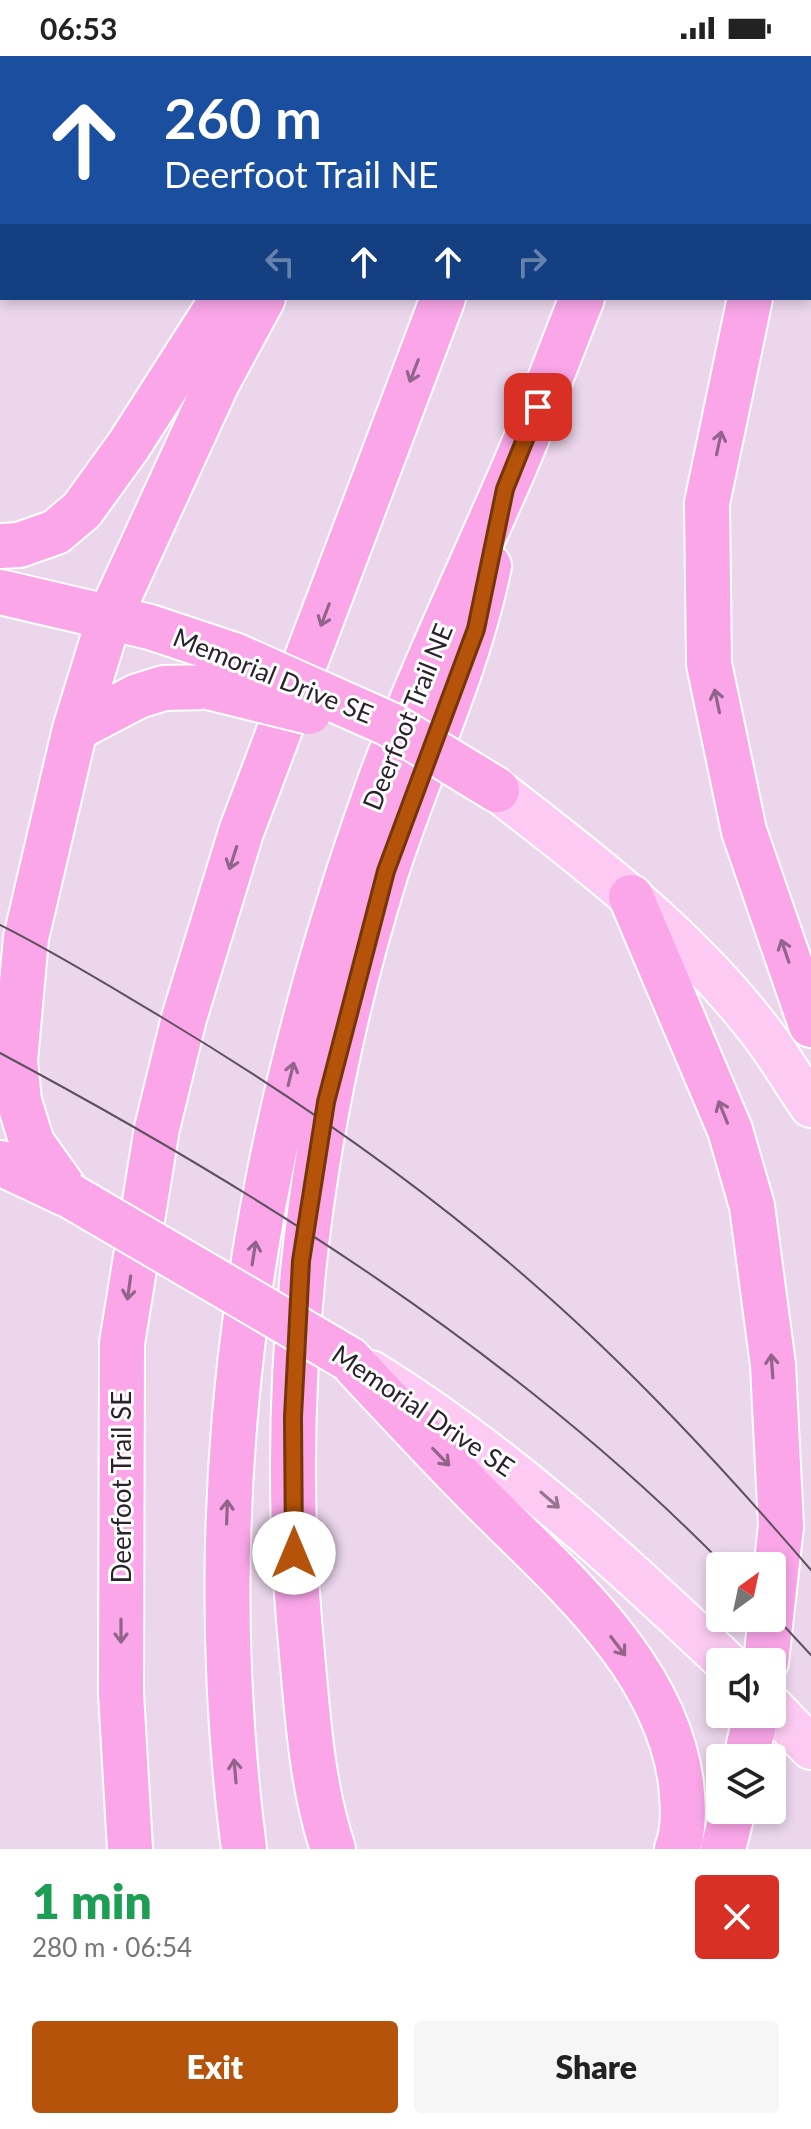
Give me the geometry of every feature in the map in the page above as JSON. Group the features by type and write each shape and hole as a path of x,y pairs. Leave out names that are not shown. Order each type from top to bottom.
{"highway":[{"path":"0,546 19,545 56,532 82,510 129,445 222,300"},
{"path":"69,1195 32,1143 19,1101 15,1061 22,960 75,729 110,616 217,383 262,300"},
{"name":"Deerfoot Trail SE","path":"130,1849 121,1693 122,1343 157,1128 184,1018 241,832 442,300"},
{"name":"Deerfoot Trail NE","path":"244,1849 230,1704 228,1485 239,1354 272,1150 321,967 383,774 442,629 505,489 581,300"},
{"path":"750,300 707,503 709,664 744,831 811,1025"},
{"path":"333,1849 316,1781 295,1580 293,1417 301,1261 326,1102 350,1001 386,871 476,629 505,489"},
{"name":"Memorial Drive SE","path":"0,592 110,616 221,671 389,724 497,790"},
{"path":"75,729 138,696 221,671"},
{"path":"631,897 730,1130 752,1206 773,1365 781,1526 768,1648"},
{"path":"0,999 22,960"},
{"name":"Memorial Drive SE","path":"0,1163 69,1195 349,1359"},
{"path":"349,1359 540,1556 602,1624 634,1667 672,1737 684,1806 677,1849"},
{"path":"723,1849 729,1824"}],"main road":[{"name":"Memorial Drive SE","path":"497,790 631,897 757,1028 811,1106"},
{"name":"Memorial Drive SE","path":"349,1359 430,1409 533,1485 711,1648"}],"tram line":[{"path":"0,925 102,982 258,1077 351,1140 441,1207 528,1279 639,1383 710,1456 811,1570"},
{"path":"0,1053 194,1162 382,1282 473,1347 561,1416 645,1489 710,1552"},
{"path":"786,1628 811,1655"}],"route":[{"path":"294,1553 293,1417 301,1261 326,1102 386,871 476,629 505,489 538,407"}]}
